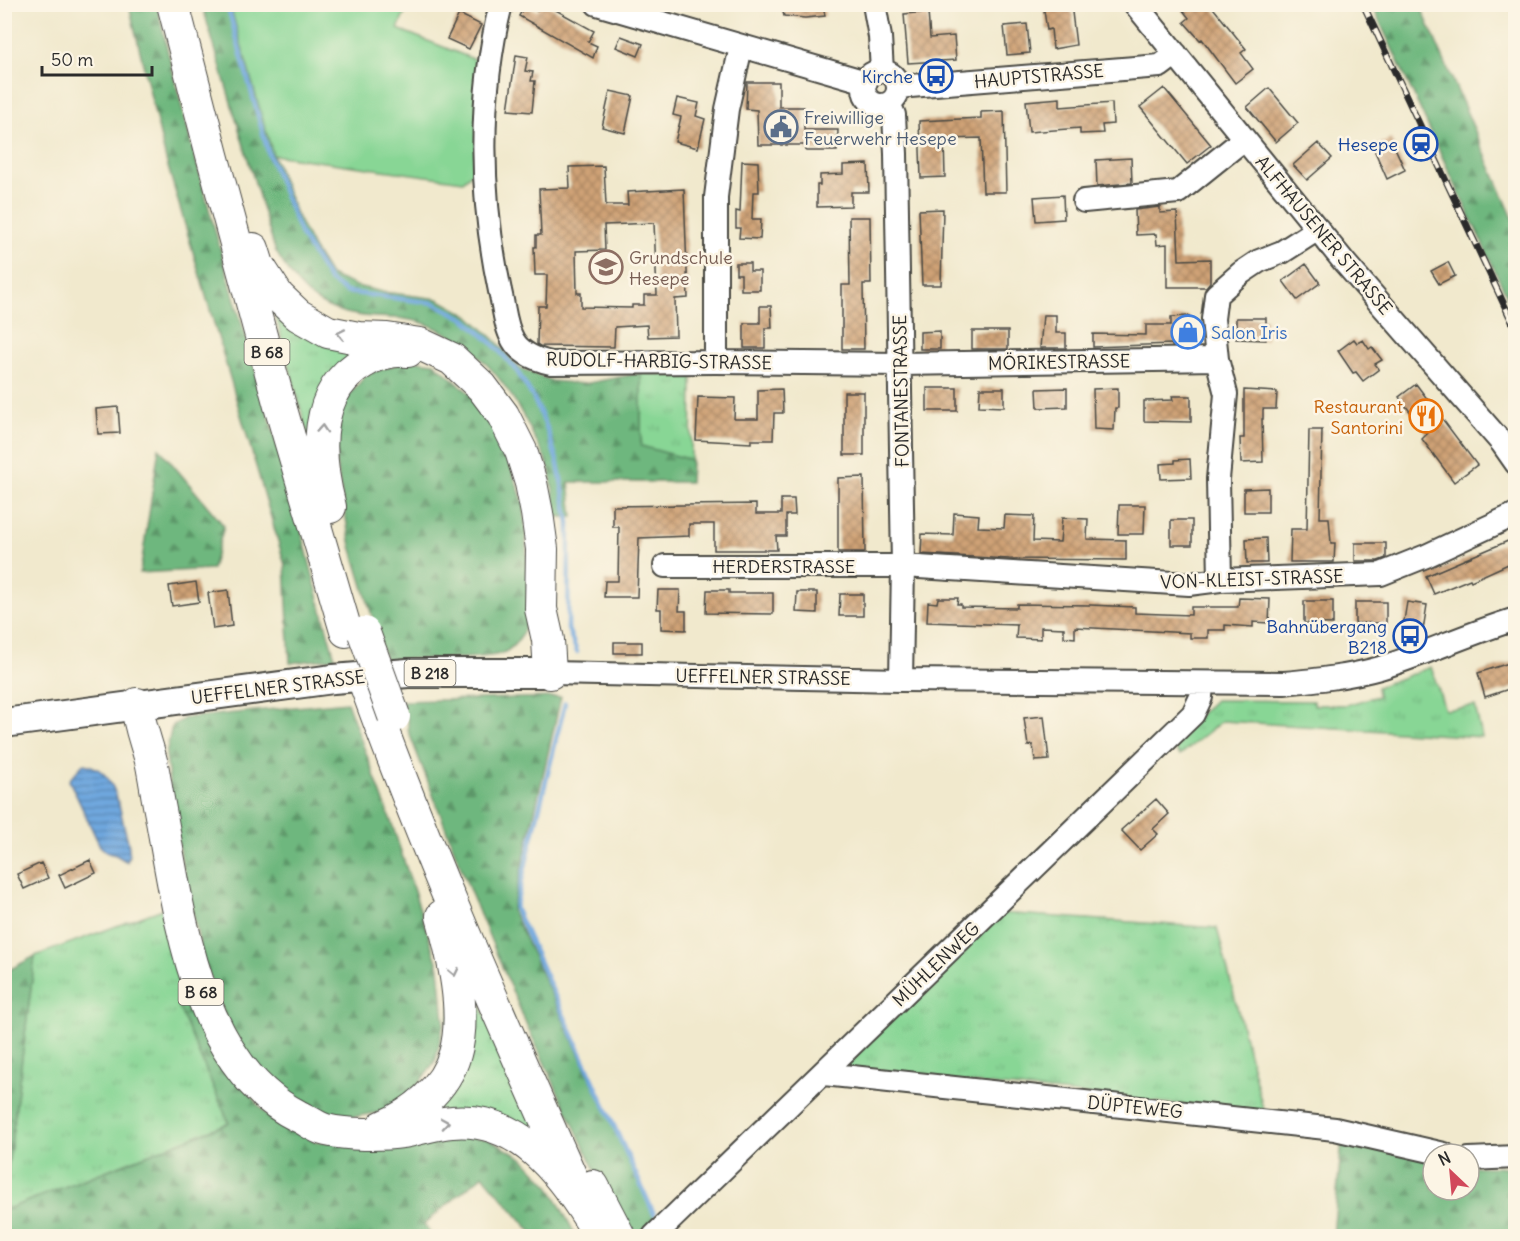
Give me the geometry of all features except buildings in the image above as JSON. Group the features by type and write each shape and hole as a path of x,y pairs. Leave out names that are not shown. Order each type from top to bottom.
{"highway":[{"name":"B 68","path":"173,4 280,406 316,489 355,632 386,716 430,853 506,1031 606,1231"},
{"name":"B 68","path":"228,211 248,234 258,266 278,296 298,315 328,332 358,338 420,344 439,353"},
{"path":"316,489 321,461 321,423 332,391 352,368 375,355 402,351 439,353 452,359 482,387 503,415 521,451 531,483 542,549 541,609 533,640 539,673"},
{"name":"B 68","path":"146,703 155,718 151,763 187,949 202,996 222,1037 248,1077 279,1106 326,1130 367,1133 402,1132 453,1122 490,1123 524,1141 564,1181 606,1231"},
{"name":"B 68","path":"386,716 586,1173 606,1231"},
{"name":"B 68","path":"367,1133 400,1119 426,1100 444,1078 455,1054 459,1023 457,986 433,885 430,853"}],"main road":[{"name":"UEFFELNER STRASSE","path":"4,723 333,679 446,672 539,673"}],"street":[{"name":"RUDOLF-HARBIG-STRASSE","path":"501,4 487,100 486,185 497,274 513,341 523,351 537,360 551,363 901,364"},
{"name":"HAUPTSTRASSE","path":"597,4 884,86 1160,66 1176,54"},
{"name":"FONTANESTRASSE","path":"874,4 880,37 884,86 894,115 896,134 903,566 901,680"},
{"name":"ALFHAUSENER STRASSE","path":"1135,4 1318,229 1502,443 1515,463"},
{"path":"716,362 716,196 727,109 741,47"},
{"path":"1084,201 1178,192 1244,139"},
{"path":"1220,580 1218,479 1226,394 1217,359 1213,319 1216,295 1259,261 1297,244 1318,229"},
{"name":"MÖRIKESTRASSE","path":"901,364 1217,359"},
{"name":"VON-KLEIST-STRASSE","path":"903,566 1189,584 1220,580 1381,574 1426,556 1515,514"},
{"name":"HERDERSTRASSE","path":"665,566 903,566"},
{"name":"UEFFELNER STRASSE","path":"539,673 901,680 1284,683 1345,676 1380,668 1515,619"},
{"name":"MÜHLENWEG","path":"654,1236 824,1074 1193,714 1201,697 1202,684"},
{"name":"DÜPTEWEG","path":"824,1074 1335,1129 1421,1149"},
{"path":"1481,1158 1515,1157"}],"green space":[{"path":"374,4 406,10 398,29 481,62 475,170 463,181 273,155 230,5"},
{"path":"129,5 157,5 206,200 299,522 335,658 290,663 285,565 166,160"},
{"path":"202,5 230,5 273,155 296,214 330,275 356,286 383,292 438,299 469,316 520,368 552,381 584,384 641,373 641,446 691,460 690,482 569,482 573,517 556,517 550,474 545,457 516,403 493,371 479,357 464,344 429,325 409,320 356,315 340,311 326,306 303,290 275,250"},
{"path":"1372,5 1420,5 1515,223 1515,314"},
{"path":"271,299 354,346 311,447"},
{"path":"410,360 434,363 490,411 524,504 530,614 518,640 510,649 496,655 466,658 385,659 351,546 336,463 337,435 343,403 367,374"},
{"path":"641,373 692,376 691,460 641,446"},
{"path":"159,448 224,526 212,569 140,573"},
{"path":"1431,667 1445,710 1475,706 1482,737 1222,721 1180,755 1171,743 1215,700 1314,701 1314,705 1346,705 1378,696 1377,687"},
{"path":"561,697 512,910 657,1221 640,1236 634,1236 614,1211 528,1028 470,891 408,730 408,721 401,701"},
{"path":"347,702 391,821 439,968 444,1021 436,1060 412,1093 387,1111 347,1118 311,1112 278,1091 249,1059 223,1013 203,959 174,824 166,754 172,726 185,718"},
{"path":"168,907 194,998 177,1003 229,1123 5,1210 5,1191 35,956"},
{"path":"1000,913 1217,928 1264,1113 836,1069"},
{"path":"35,956 5,1191 5,972"},
{"path":"460,962 549,1152 430,1107"},
{"path":"194,998 221,1061 266,1114 316,1142 448,1135 488,1139 523,1158 550,1187 576,1236 535,1236 483,1175 424,1224 432,1236 5,1236 5,1210 229,1123 177,1003"},
{"path":"1342,1139 1421,1156 1421,1202 1481,1202 1481,1167 1515,1168 1515,1236 1333,1236"}],"water":[{"path":"83,764 102,772 113,787 128,844 127,862 108,853 100,846 69,780"}],"waterway":[{"path":"227,4 269,155 301,235 329,280 346,292 434,303 465,319 515,368 533,397 546,426 558,464 569,523 568,629 577,652"},
{"path":"565,703 515,908 654,1214"}],"railway":[{"path":"1363,4 1516,330"}],"place":[{"name":"Kirche","path":"936,76"},
{"name":"Freiwillige Feuerwehr Hesepe","path":"781,127"},
{"name":"Hesepe","path":"1421,144"},
{"name":"Grundschule Hesepe","path":"606,267"},
{"name":"Salon Iris","path":"1188,332"},
{"name":"Restaurant Santorini","path":"1426,416"},
{"name":"Bahnübergang B218","path":"1410,636"}]}
